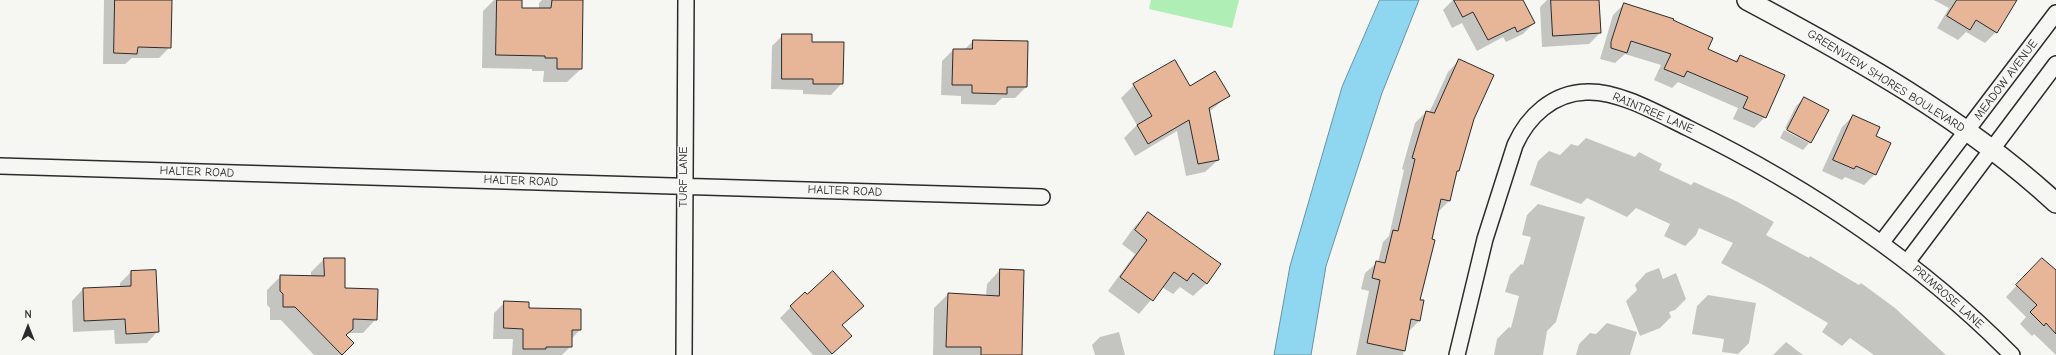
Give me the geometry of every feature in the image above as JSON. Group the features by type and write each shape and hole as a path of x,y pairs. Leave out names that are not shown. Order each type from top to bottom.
{"street":[{"name":"TURF LANE","path":"684,355 686,0"},
{"name":"GREENVIEW SHORES BOULEVARD","path":"1747,0 1832,45 1967,132 2056,203"},
{"name":"MEADOW AVENUE","path":"1882,242 2056,13"},
{"path":"1908,261 2056,64"},
{"name":"RAINTREE LANE","path":"1457,355 1485,239 1515,144 1521,132 1538,111 1560,97 1573,93 1607,93 1670,119 1733,150 1794,185 1882,242"},
{"name":"HALTER ROAD","path":"0,166 1042,197"},
{"name":"PRIMROSE LANE","path":"1882,242 1908,261 1952,298 2012,355"}],"green space":[{"path":"1151,0 1239,0 1232,28 1149,9"}],"water":[{"path":"1380,0 1419,0 1382,93 1326,266 1311,355 1274,355 1290,266 1342,87"}],"building":[{"path":"115,0 172,0 171,48 138,47 137,54 114,53"},
{"path":"497,0 522,0 522,8 551,8 552,0 583,0 582,69 557,69 557,58 545,58 545,56 496,55"},
{"path":"1454,0 1523,0 1535,23 1517,32 1515,27 1488,40 1473,12 1463,17"},
{"path":"1551,0 1599,0 1601,33 1553,36"},
{"path":"1957,0 2017,0 1997,33 1976,20 1970,30 1947,16"},
{"path":"1624,3 1674,19 1673,20 1713,38 1708,49 1737,62 1740,55 1785,75 1766,118 1743,108 1748,97 1687,71 1684,77 1664,69 1671,54 1631,41 1627,53 1611,48 1611,42"},
{"path":"782,34 812,34 812,42 844,42 843,84 813,84 813,79 782,79"},
{"path":"973,40 1028,41 1027,87 1007,87 1007,94 972,93 972,85 952,85 953,49 972,49"},
{"path":"1459,59 1494,75 1474,119 1459,171 1457,171 1450,201 1441,199 1432,239 1435,240 1420,300 1424,300 1420,321 1411,319 1405,351 1367,343 1380,280 1372,278 1376,261 1385,263 1393,230 1398,231 1415,159 1412,158 1426,111 1434,113"},
{"path":"1175,60 1190,86 1215,71 1230,96 1209,108 1219,160 1198,164 1189,120 1148,144 1137,125 1152,116 1133,84"},
{"path":"1804,97 1829,110 1811,143 1787,130"},
{"path":"1853,115 1880,127 1876,136 1891,143 1876,175 1856,166 1854,169 1833,160"},
{"path":"1148,212 1221,264 1207,284 1193,273 1187,281 1174,272 1153,301 1120,277 1147,240 1135,230"},
{"path":"324,258 345,258 345,288 378,289 377,320 353,319 353,329 346,335 354,343 342,355 295,307 283,307 283,294 280,291 280,275 324,276"},
{"path":"2042,258 2056,270 2056,334 2046,323 2044,326 2030,312 2037,305 2016,285"},
{"path":"1000,269 1024,270 1022,355 981,355 981,347 946,347 948,293 999,296"},
{"path":"156,270 159,332 126,334 125,319 84,321 83,288 131,286 131,271"},
{"path":"833,271 864,306 842,325 852,336 832,354 790,306 805,292 807,294"},
{"path":"504,301 529,302 529,308 581,309 581,330 572,330 572,347 523,349 523,329 504,328"}]}
